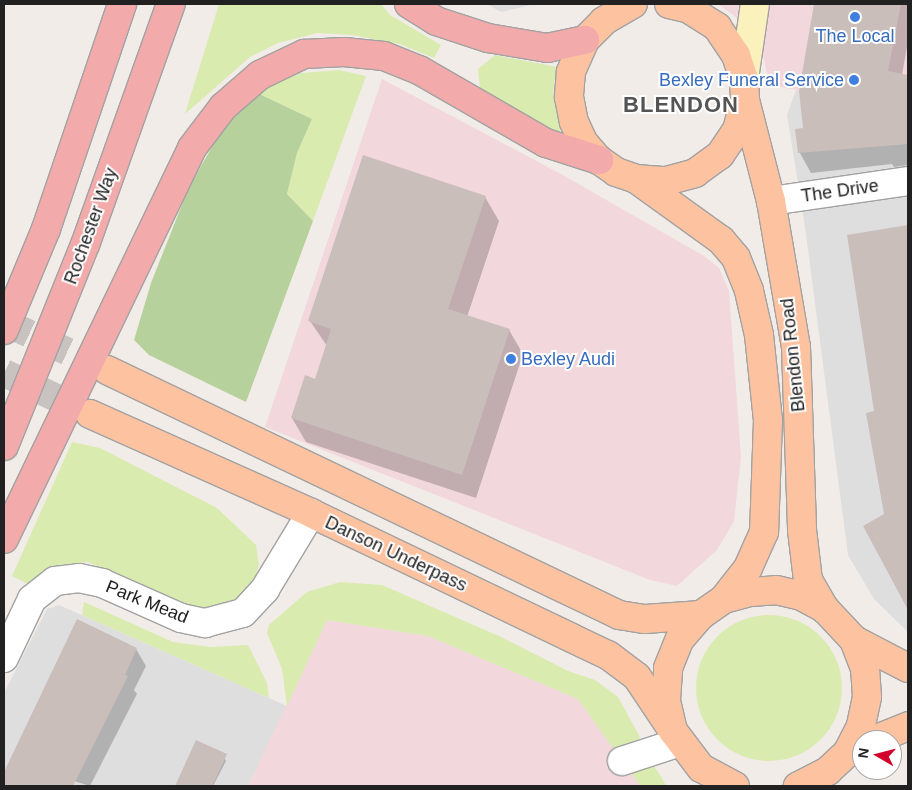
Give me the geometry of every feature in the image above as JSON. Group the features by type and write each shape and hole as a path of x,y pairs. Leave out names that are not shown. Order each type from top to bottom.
{"highway":[{"path":"4,330 46,229 122,4"},
{"name":"Rochester Way","path":"4,446 85,245 171,4"},
{"path":"409,4 436,21 488,38 547,48 585,40"},
{"path":"4,539 192,148 223,107 260,75 304,54 344,52 384,56 418,70 546,143 599,160"}],"main road":[{"name":"Blendon Road","path":"633,4 604,20 585,40 571,72 569,97 574,122 584,143 599,160 616,172 636,179 666,181 701,168 720,155 737,130 755,4"},
{"name":"Blendon Road","path":"669,4 688,8 717,27 732,48 744,90 771,202 796,347 802,530 808,580 825,609"},
{"name":"Blendon Road","path":"636,179 721,240 736,258 759,335 768,420 764,532 748,568 724,599"},
{"path":"107,370 619,615 645,619 700,615"},
{"name":"Danson Underpass","path":"90,414 311,513 608,655 637,677 676,736 701,768 725,785"},
{"path":"676,736 666,700 668,668 680,639 700,615 724,599 750,592 776,590 801,596 825,609 854,640 908,668"},
{"path":"854,640 865,668 867,698 860,730"},
{"path":"803,786 828,771 852,751"}],"street":[{"name":"The Drive","path":"771,202 908,181"},
{"name":"Park Mead","path":"4,658 32,599 55,581 79,578 102,583 181,618 205,623 243,612 265,589 311,513"},
{"path":"622,761 676,736"}],"shaded area":[{"path":"487,4 535,4 501,12"},
{"path":"718,4 908,4 908,110 769,85 759,34"},
{"name":"Bexley Audi","path":"382,79 561,174 704,256 719,268 729,291 741,457 734,521 717,550 677,586 650,580 265,427"},
{"path":"796,90 908,110 908,632 874,599 848,555 805,227 787,115"},
{"path":"59,605 287,706 248,786 4,786 4,693 47,609"},
{"path":"327,620 428,636 578,699 641,786 248,786"}],"green space":[{"path":"219,4 381,4 390,15 441,45 434,58 400,44 352,35 317,33 278,43 250,57 185,114"},
{"path":"495,55 557,67 553,91 561,129 558,132 480,89 478,69"},
{"path":"339,70 366,76 313,221 287,194 297,153 312,119 255,92 301,73"},
{"path":"255,92 312,119 297,153 287,194 313,221 246,402 149,355 134,340 151,283 189,187 232,112"},
{"path":"72,442 100,448 217,508 256,545 259,565 253,585 242,597 224,607 205,610 181,603 88,562 60,565 28,584 12,576"},
{"path":"340,582 382,585 501,637 568,671 595,680 618,697 640,737 629,752 618,755 578,699 428,636 327,620 287,706 282,669 267,633 269,625 307,592"},
{"path":"84,602 173,642 210,647 248,645 267,683 269,698 82,615"},
{"path":"769,615 797,621 820,637 836,660 842,688 836,716 820,739 797,755 769,761 741,755 718,739 702,716 696,688 702,660 718,637 741,621"},
{"path":"652,763 666,786 641,786 628,769"}],"building":[{"path":"814,4 901,4 888,71 908,75 908,144 798,153 795,129 803,128 799,91"},
{"path":"363,155 486,196 448,309 510,329 462,475 291,418 305,375 315,379 331,329 308,321"},
{"path":"908,225 908,610 863,526 884,514 866,413 874,411 847,235"},
{"path":"77,619 137,648 125,675 128,676 73,786 4,786 4,772"},
{"path":"196,740 227,754 212,786 175,786"}],"tunnel":[{"path":"4,322 107,370"},
{"path":"4,373 90,414"}],"place":[{"name":"The Local","path":"855,17"},
{"name":"Bexley Funeral Service","path":"854,80"},
{"name":"Bexley Audi","path":"511,359"}],"district":[{"name":"BLENDON","path":"681,105"}]}
